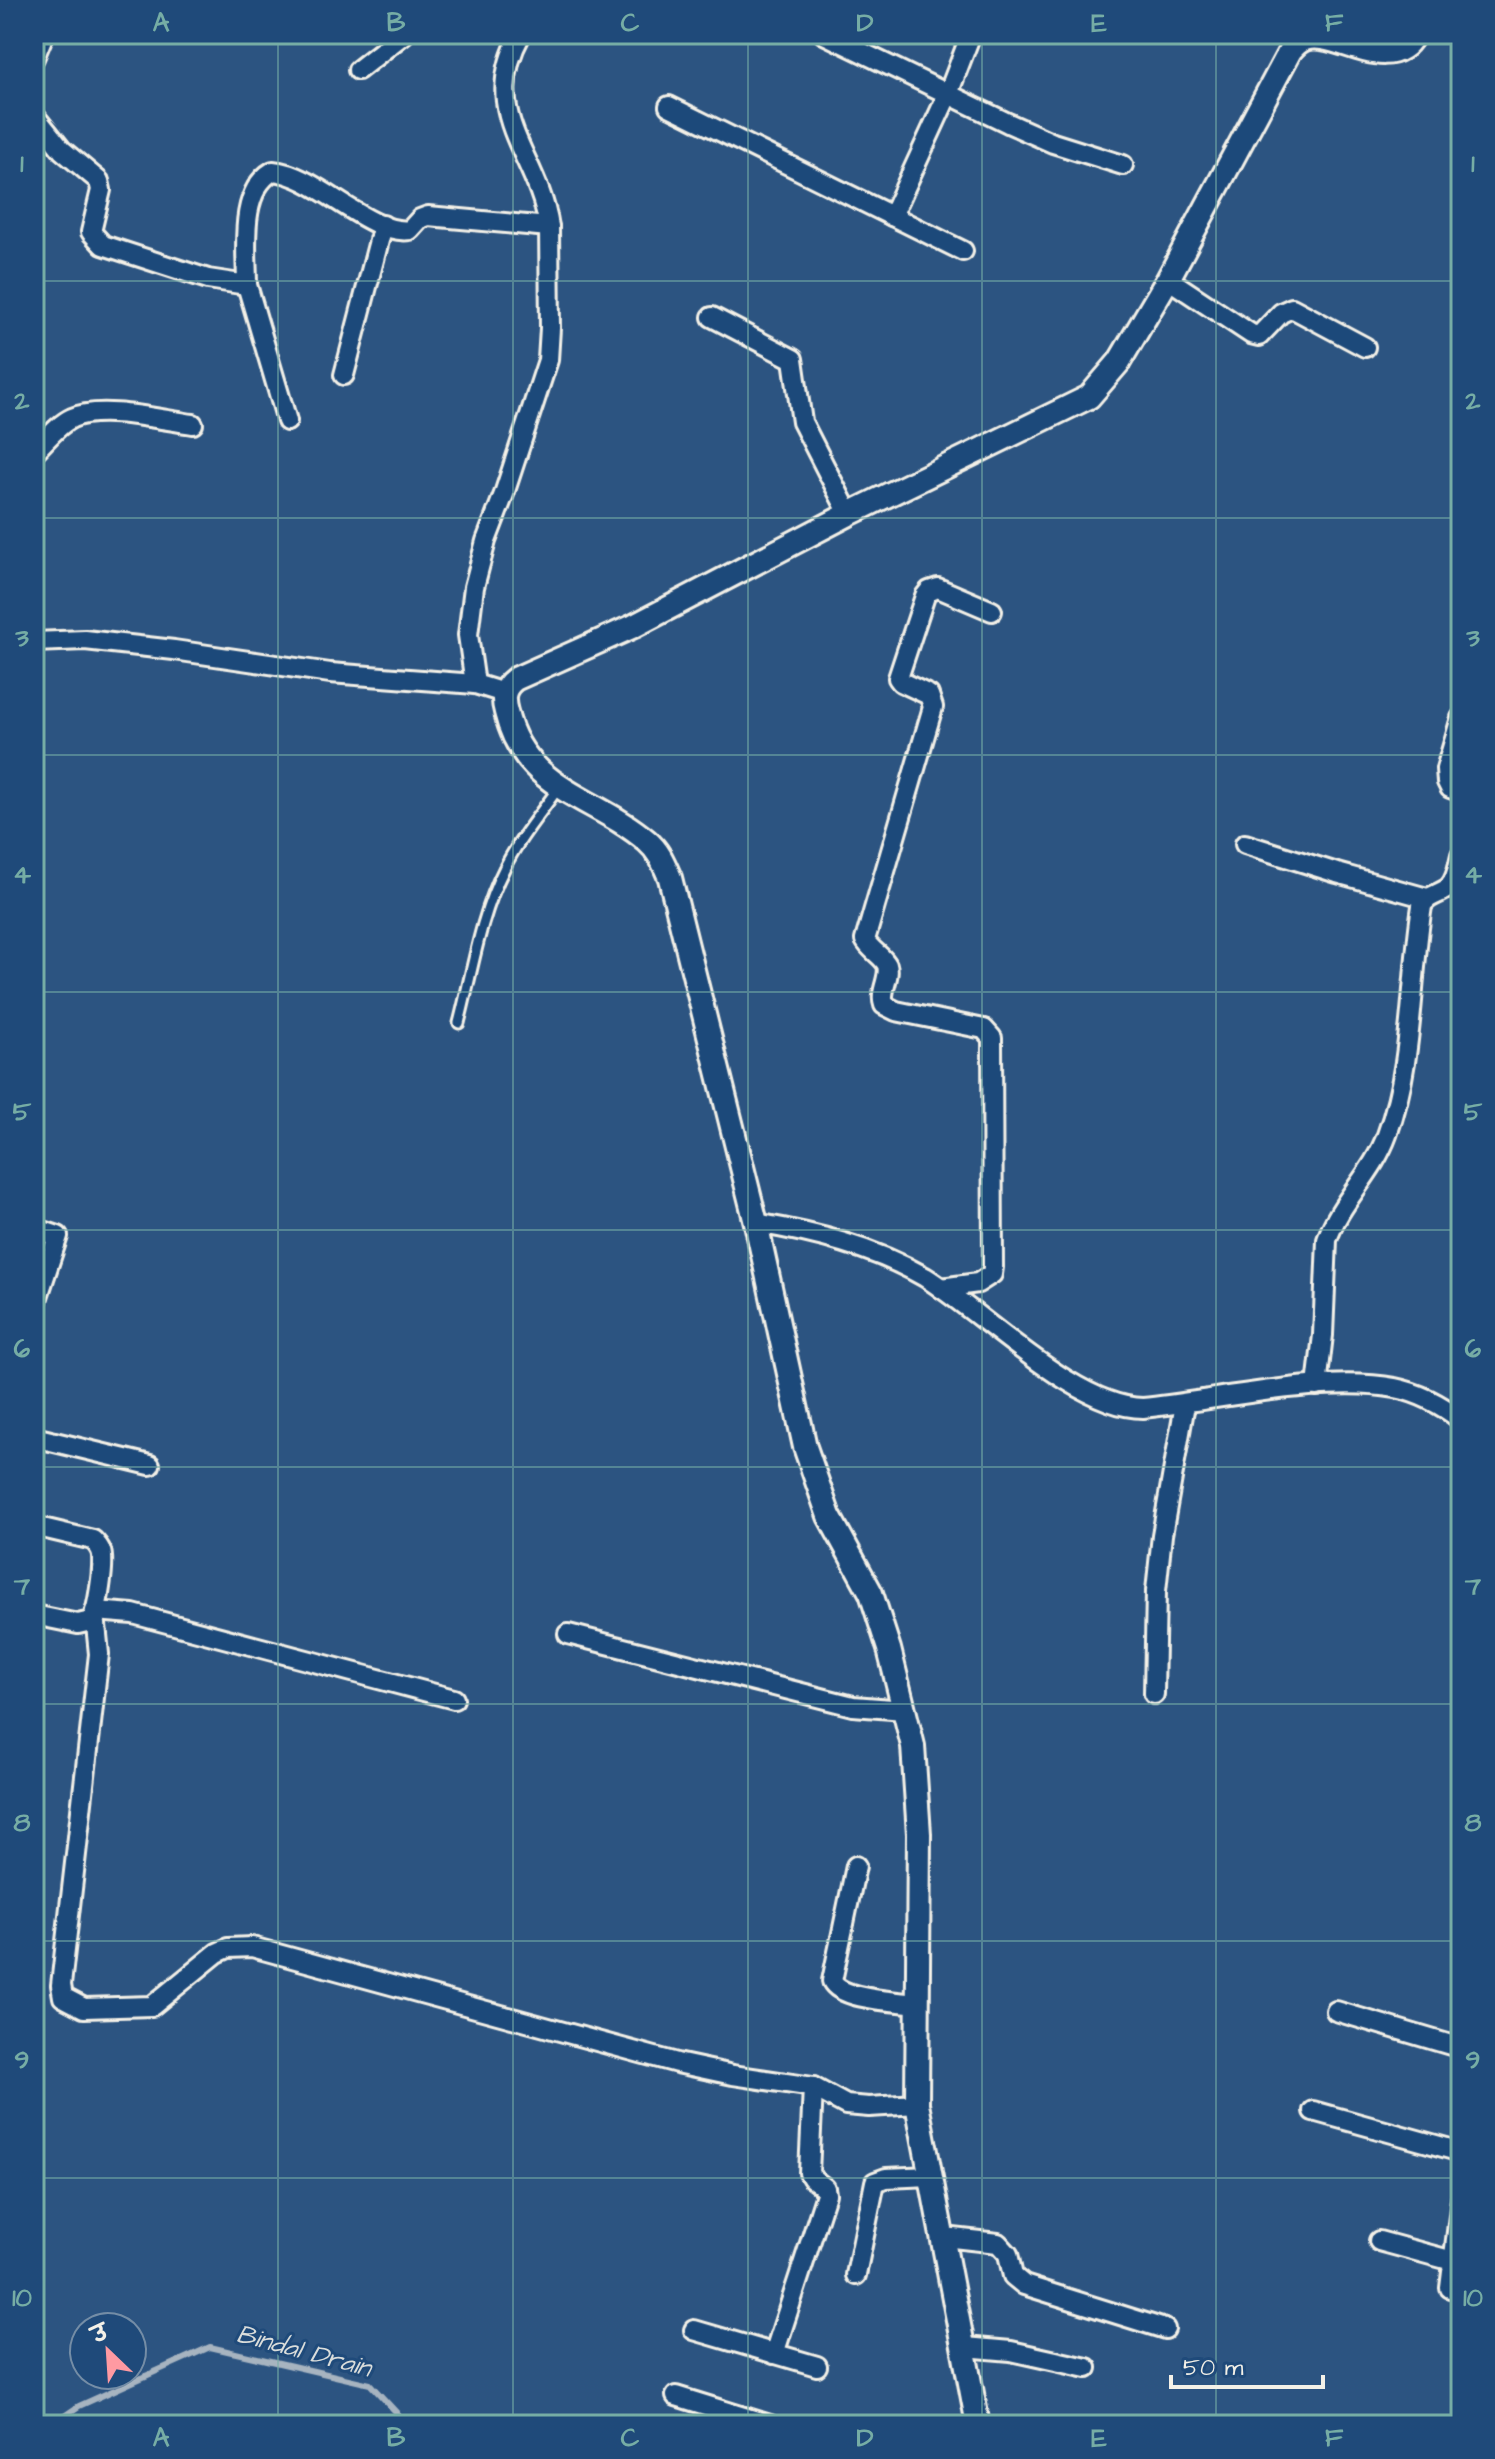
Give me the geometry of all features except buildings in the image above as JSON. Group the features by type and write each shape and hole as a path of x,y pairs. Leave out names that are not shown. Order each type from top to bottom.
{"street":[{"path":"34,58 44,34"},
{"path":"358,70 404,34"},
{"path":"475,684 468,635 474,587 486,541 548,360 549,227 542,195 511,128 505,105 511,50 521,34"},
{"path":"824,34 1053,143 1123,165"},
{"path":"892,216 948,94 971,34"},
{"path":"978,2425 917,2104 919,1834 913,1746 889,1649 871,1593 829,1516 805,1447 756,1223 674,891 662,860 645,840 559,787 536,768 510,726 504,693 515,679 634,626 849,514 1089,397 1119,362 1168,279 1283,61 1295,45 1314,37 1359,50 1391,52 1410,41 1414,34"},
{"path":"669,106 963,251"},
{"path":"34,115 62,150 99,181 101,190 91,228 97,241 208,279 247,285"},
{"path":"287,421 247,285 247,220 253,196 270,172 277,171 310,184 383,225 406,231 428,216 549,227"},
{"path":"344,375 383,225"},
{"path":"1168,279 1251,334 1259,336 1281,313 1292,308 1365,347"},
{"path":"712,317 793,359 802,422 849,514"},
{"path":"34,452 62,424 87,414 193,424"},
{"path":"941,1288 978,1283 987,1279 993,1267 992,1038 984,1029 896,1011 884,1005 882,995 886,963 865,940 933,707 929,695 898,678 925,596 938,588 992,611"},
{"path":"34,642 85,640 330,673 475,684 504,693"},
{"path":"1461,718 1445,775 1450,788 1461,792"},
{"path":"1245,844 1427,898 1446,890 1452,883 1461,855"},
{"path":"1317,1386 1323,1335 1327,1240 1332,1226 1371,1170 1393,1115 1409,1033 1421,916 1427,898"},
{"path":"756,1223 811,1232 863,1248 911,1270 941,1288 1043,1363 1104,1401 1130,1408 1185,1404 1317,1386 1395,1388 1437,1402 1461,1420"},
{"path":"34,1228 58,1236 34,1309"},
{"path":"1154,1694 1156,1591 1162,1535 1185,1404"},
{"path":"34,1437 150,1465"},
{"path":"34,1526 93,1540 99,1547 102,1560 95,1613 99,1654 61,1985 67,2001 84,2008 152,2006 217,1953 228,1948 252,1947 677,2063 813,2087 846,2105 917,2104"},
{"path":"34,1615 86,1624 95,1613"},
{"path":"95,1613 133,1614 454,1699"},
{"path":"568,1634 853,1706 905,1710"},
{"path":"856,1866 832,1981 836,1988 846,1994 917,2004"},
{"path":"1336,2011 1461,2048"},
{"path":"774,2354 826,2194 825,2188 809,2173 813,2087"},
{"path":"1313,2111 1461,2152"},
{"path":"856,2275 875,2182 886,2178 931,2176"},
{"path":"1450,2288 1461,2200"},
{"path":"944,2237 998,2243 1008,2254 1013,2276 1024,2285 1165,2329"},
{"path":"1379,2241 1453,2261"},
{"path":"694,2330 817,2366"},
{"path":"965,2347 1033,2355 1087,2368"},
{"path":"676,2396 770,2425"}],"lane":[{"path":"459,1023 494,891 516,849 559,787"}],"waterway":[{"name":"Bindal Drain","path":"51,2425 79,2406 210,2347 370,2384 408,2425"}]}
